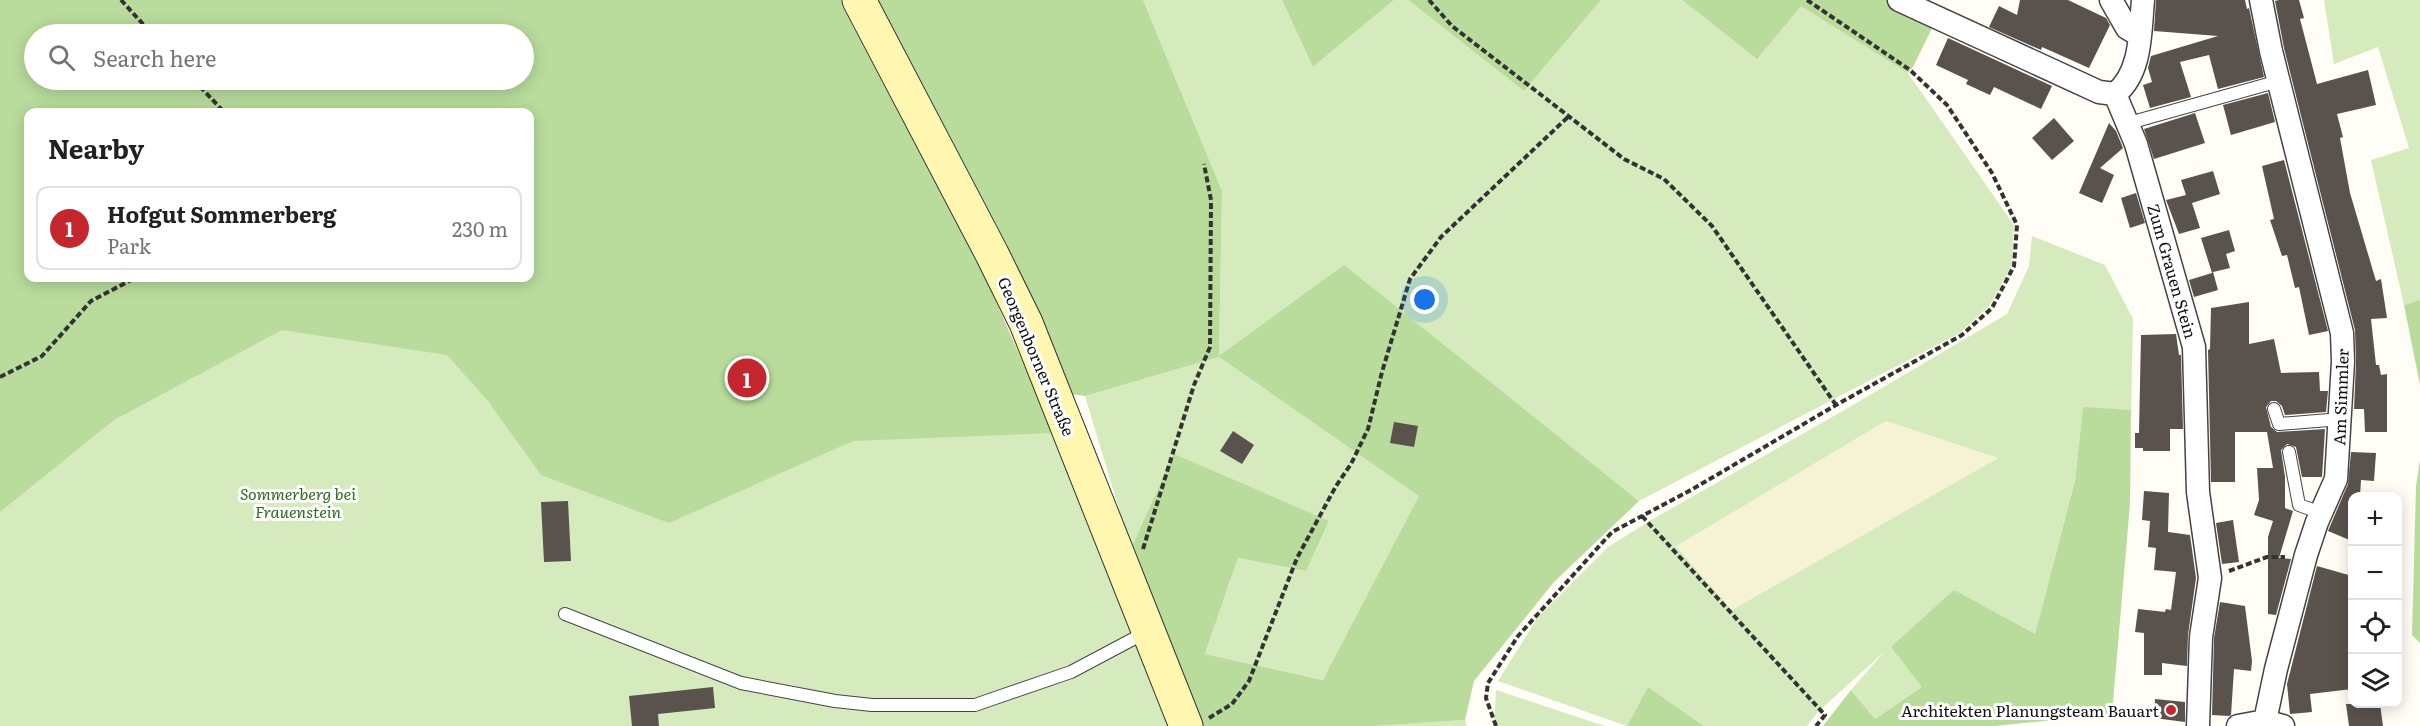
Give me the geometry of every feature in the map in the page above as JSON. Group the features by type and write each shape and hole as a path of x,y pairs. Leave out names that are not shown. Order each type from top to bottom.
{"main road":[{"name":"Georgenborner Straße","path":"859,0 1026,323 1186,726"}],"street":[{"path":"1899,0 2099,92 2115,94 2121,89 2137,57 2143,0"},
{"path":"2111,0 2127,28 2139,35"},
{"name":"Am Simmler","path":"2261,0 2342,333 2341,419 2336,479 2306,555 2276,669 2274,724"},
{"name":"Zum Grauen Stein","path":"2115,94 2129,123 2194,347 2198,492 2210,578 2201,637 2198,726"},
{"path":"2238,726 2274,724"}],"lane":[{"path":"2129,123 2279,81"},
{"path":"2274,409 2279,424 2341,419"},
{"path":"2289,452 2299,505 2321,513"},
{"path":"565,614 741,683 835,702 872,705 975,705 1071,672 1148,629"}],"path":[{"path":"121,0 143,24"},
{"path":"1429,0 1452,26 1624,159 1664,179 1712,226 1836,405"},
{"path":"1496,726 1486,698 1488,682 1518,636 1612,532 1691,490 1962,335 1992,308 2014,266 2017,225 1992,173 1947,105 1910,70 1808,0"},
{"path":"203,90 220,108"},
{"path":"1186,726 1212,717 1232,704 1249,681 1297,558 1336,486 1351,464 1368,429 1382,372 1410,279 1441,237 1569,116"},
{"path":"1126,575 1144,546 1194,386 1209,347 1211,200 1204,164"},
{"path":"0,377 42,356 91,301 127,282"},
{"path":"1642,516 1825,715 1816,726"},
{"path":"2210,578 2267,556 2306,555"}],"shaded area":[{"path":"1886,421 1998,458 1732,610 1676,545"}],"green space":[{"path":"0,0 841,0 978,261 1054,433 853,441 669,523 541,475 488,401 447,355 282,330 114,420 0,512"},
{"name":"Sommerberg bei Frauenstein","path":"518,0 1054,433 1171,726 0,726 0,423 222,282 534,282 534,108 529,108 526,90 534,90 534,24 522,24"},
{"path":"875,0 1143,0 1222,191 1219,356 1344,265 1639,501 1554,582 1474,681 1465,720 1375,726 1201,726 1131,549 1174,454 1329,521 1306,571 1238,558 1205,654 1323,680 1419,496 1219,357 1085,396 1069,394"},
{"path":"1143,0 1282,0 1313,67 1394,0 1408,0 1524,91 1601,0 1682,0 1756,58 1801,5 1908,73 2014,225 2012,265 1990,305 1960,333 1639,501 1344,266 1219,357 1222,191"},
{"path":"1282,0 1394,0 1313,67"},
{"path":"1408,0 1601,0 1524,91"},
{"path":"1682,0 1911,0 1939,14 1908,73 1801,6 1757,59"},
{"path":"2324,0 2420,0 2420,300 2404,305 2371,160 2409,148 2378,47 2334,64"},
{"path":"2032,236 2105,265 2133,319 2131,410 2083,408 2075,481 2035,634 1922,687 1875,719 1851,690 1884,652 1819,711 1807,726 1704,726 1648,687 1627,726 1498,681 1538,617 1608,547 2007,314 2029,266","holes":["1886,421 1998,458 1732,610 1676,546"]},
{"path":"2420,300 2420,385 2404,305"},
{"path":"1219,357 1420,496 1324,680 1205,654 1238,558 1306,571 1329,521 1131,549 1085,396"},
{"path":"2083,407 2131,410 2130,504 2112,714 1995,726 1823,726 1851,690 1875,719 1922,687 1891,647 1954,590 2035,634 2075,481"},
{"path":"2420,460 2420,643 2412,635 2416,486"},
{"path":"1648,687 1704,726 1627,726"},
{"path":"1496,690 1605,726 1494,726"},
{"path":"1465,720 1467,726 1375,726"}],"building":[{"path":"2020,0 2068,0 2106,18 2110,25 2089,68 1989,27 1999,6 2017,15"},
{"path":"2156,0 2245,0 2247,9 2249,8 2264,77 2218,89 2209,55 2180,62 2191,97 2150,108 2143,85 2152,82 2148,68 2151,56 2218,36 2154,31"},
{"path":"2299,0 2304,18 2300,19 2317,84 2368,70 2376,105 2337,114 2343,137 2340,138 2350,193 2376,281 2381,279 2387,318 2371,319 2376,365 2379,365 2381,375 2387,374 2387,432 2365,432 2364,409 2354,409 2355,330 2284,48 2275,1"},
{"path":"1948,38 2052,86 2041,109 1994,87 1990,95 1966,84 1968,80 1936,65"},
{"path":"2268,93 2275,122 2231,135 2223,105"},
{"path":"2195,113 2205,143 2154,159 2144,129"},
{"path":"2054,118 2074,141 2052,160 2032,138"},
{"path":"2109,123 2116,131 2123,148 2100,168 2114,175 2102,203 2079,193"},
{"path":"2284,160 2328,331 2309,335 2299,287 2295,288 2287,255 2282,256 2270,220 2274,219 2262,166"},
{"path":"2213,171 2220,194 2192,203 2200,228 2179,234 2166,200 2186,195 2181,180"},
{"path":"2136,193 2145,223 2130,228 2121,198"},
{"path":"2229,230 2235,251 2226,254 2230,268 2213,272 2218,290 2194,297 2189,280 2212,273 2201,238"},
{"path":"2249,302 2249,344 2274,339 2281,373 2319,372 2320,391 2328,391 2326,412 2285,415 2282,406 2276,401 2271,401 2266,407 2271,427 2277,432 2325,429 2322,477 2302,477 2296,447 2287,444 2281,450 2285,477 2285,508 2293,511 2279,558 2291,559 2276,615 2268,614 2268,537 2273,521 2254,515 2259,500 2257,468 2273,468 2267,432 2235,432 2235,482 2211,482 2208,350 2210,349 2211,308"},
{"path":"2176,334 2179,355 2181,355 2183,429 2170,429 2170,451 2143,451 2143,448 2135,448 2135,433 2139,433 2141,335"},
{"path":"1394,422 1418,426 1414,447 1390,443"},
{"path":"1233,431 1254,445 1242,464 1220,451"},
{"path":"2351,452 2376,453 2374,481 2361,480 2360,492 2348,492 2348,539 2328,531 2348,484"},
{"path":"2144,491 2169,493 2168,532 2190,535 2196,578 2188,635 2187,666 2162,663 2162,675 2144,675 2144,633 2135,632 2138,609 2165,612 2166,609 2171,610 2176,572 2154,570 2156,548 2148,547 2150,521 2142,520"},
{"path":"568,501 571,561 544,562 541,502"},
{"path":"2233,520 2239,562 2222,564 2216,523"},
{"path":"2317,566 2348,575 2348,689 2310,694 2312,712 2290,714 2287,684"},
{"path":"2220,602 2245,606 2252,661 2251,671 2234,669 2231,715 2229,716 2212,715 2214,638"},
{"path":"713,687 715,708 658,714 659,726 632,726 629,696"},
{"name":"Architekten Planungsteam Bauart","path":"2155,699 2185,702 2185,722 2154,718"},
{"path":"2346,704 2348,708 2381,708 2383,726 2349,726"}],"place":[{"name":"Hofgut Sommerberg","path":"747,378"},
{"name":"Architekten Planungsteam Bauart","path":"2171,710"}]}
